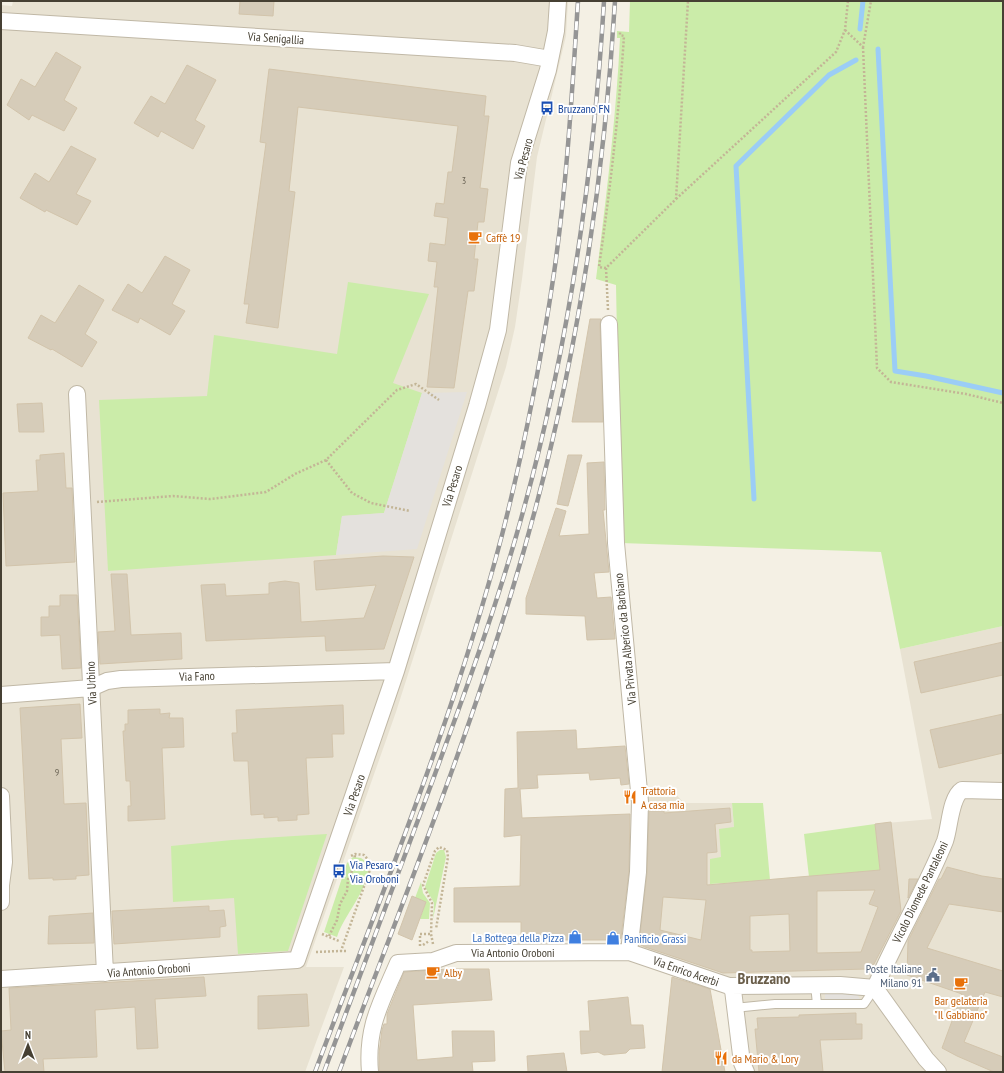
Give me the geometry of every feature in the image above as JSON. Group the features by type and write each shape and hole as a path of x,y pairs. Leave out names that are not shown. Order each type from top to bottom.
{"street":[{"name":"Via Pesaro","path":"304,956 315,931 396,671 477,406 498,330 519,163 527,142 550,59 556,31 558,1"},
{"name":"Via Senigallia","path":"1,21 515,53 550,59"},
{"name":"Via Privata Alberico da Barbiano","path":"609,324 616,543 640,802 638,872 629,952"},
{"name":"Via Urbino","path":"77,394 105,973"},
{"name":"Via Fano","path":"1,694 91,688 107,681 122,679 396,671"},
{"name":"Vicolo Diomede Pantaleoni","path":"875,988 941,852 950,825 955,797 962,790 1003,791"},
{"path":"1,796 4,862 1,902"},
{"name":"Via Antonio Oroboni","path":"370,1072 368,1051 374,1017 398,963 433,961 456,953 629,952"},
{"name":"Via Enrico Acerbi","path":"629,952 729,986 858,985 875,988"},
{"name":"Via Antonio Oroboni","path":"1,979 105,973 304,956"},
{"path":"729,986 732,990 742,1063 746,1072"},
{"path":"875,988 926,1059 938,1072"}],"lane":[{"path":"815,985 817,1004"},
{"path":"734,1008 775,1004 864,1004 875,988"}],"path":[{"path":"676,199 688,1"},
{"path":"609,324 606,268 676,199 836,52 845,30 848,1"},
{"path":"871,1 863,47 877,368 891,382 966,394 1003,403"},
{"path":"845,30 863,47"},
{"path":"606,268 599,267 615,148 619,104 624,36 620,35 620,32"},
{"path":"82,503 173,496 210,499 266,492 295,474 326,460 397,390 416,384 439,400"},
{"path":"326,460 352,494 370,503 410,511"},
{"path":"433,961 433,939 431,934 432,903 424,889 424,881 435,852 439,847 442,847 447,850 448,857 436,929"},
{"path":"341,951 370,872 370,862 360,853 348,858"},
{"path":"329,936 337,920 340,904 347,892 348,879 354,867 355,854"},
{"path":"315,931 324,926"},
{"path":"315,931 339,941"},
{"path":"420,942 420,934 431,934"},
{"path":"304,956 346,951"}],"shaded area":[{"path":"13,1 568,1 566,36 537,157 515,327 506,367 396,712 306,967 344,967 305,1072 1,1072 1,5 12,6"},
{"path":"467,392 417,549 336,555 342,516 384,513 422,393"},
{"path":"1003,626 1003,1072 746,1072 733,990 629,952 647,788 671,789 684,803 732,803 734,827 711,884 880,870 875,824 932,819 900,649"},
{"path":"856,992 861,1001 825,1001 825,993"}],"green space":[{"path":"630,1 1003,1 1003,626 900,649 881,552 621,543 616,285 596,279 616,99 620,38 617,38 617,31 629,32"},
{"path":"348,282 429,294 393,383 422,393 384,513 342,516 336,555 108,571 99,400 207,396 214,335 337,354"},
{"path":"732,803 763,803 770,880 710,884 710,859 721,857 719,829 734,827"},
{"path":"875,824 880,870 809,877 804,834"},
{"path":"327,834 288,951 238,954 234,898 173,902 171,846 232,840"},
{"path":"440,850 444,850 446,857 433,919 434,903 425,887 436,853"},
{"path":"353,857 361,858 368,863 368,872 361,891 340,928 337,937 324,932 347,863"},
{"path":"421,882 423,893 430,903 429,919 420,919 426,902 415,898"}],"building":[{"path":"240,1 274,1 273,16 239,14"},
{"path":"56,52 81,67 64,100 77,108 64,131 32,115 29,120 7,105 21,79 35,87"},
{"path":"187,65 216,80 195,120 205,126 193,149 161,131 158,137 134,123 151,96 165,104"},
{"path":"269,69 486,96 484,116 489,116 480,188 488,189 484,222 478,222 474,259 478,259 474,291 468,291 454,388 427,387 438,287 434,287 437,262 428,261 430,243 445,245 448,218 434,216 436,203 444,204 448,172 452,172 458,126 298,107 289,191 295,192 278,328 246,323 249,304 244,304 266,143 260,142"},
{"path":"71,146 96,159 76,194 91,201 77,225 46,210 45,212 20,198 35,173 49,182"},
{"path":"165,256 190,270 172,304 185,311 170,335 140,318 138,323 112,310 128,284 142,293"},
{"path":"79,285 104,300 85,334 97,342 82,367 52,349 51,350 28,338 41,315 55,323"},
{"path":"590,319 601,319 603,422 572,422"},
{"path":"42,403 44,432 19,432 17,404"},
{"path":"64,453 66,488 72,488 75,562 6,566 3,493 38,491 36,460 40,460 40,455"},
{"path":"568,455 582,455 568,506 557,504"},
{"path":"604,462 605,510 603,510 609,572 594,573 597,598 611,597 615,639 587,640 585,616 526,614 526,598 556,508 566,511 559,536 589,534 587,463"},
{"path":"383,556 414,557 384,649 326,651 325,636 206,641 201,585 225,584 226,596 269,594 269,583 285,581 299,583 301,622 364,618 376,585 316,590 314,561"},
{"path":"111,574 127,574 131,635 181,633 182,659 100,664 98,632 115,631"},
{"path":"60,595 77,595 81,668 62,669 60,635 41,636 41,617 49,617 49,606 60,606"},
{"path":"1003,642 1003,675 921,693 914,662"},
{"path":"80,704 82,738 61,739 64,804 86,803 89,875 76,876 76,879 29,879 20,708"},
{"path":"343,705 344,734 332,734 333,757 306,758 309,814 297,815 297,820 278,821 278,817 264,818 264,814 251,815 248,761 234,761 232,733 237,733 236,710"},
{"path":"160,709 160,714 170,713 169,718 183,718 184,747 162,748 165,819 128,821 128,806 131,806 130,781 126,781 123,731 125,731 125,724 128,724 128,710"},
{"path":"1003,714 1003,753 939,768 930,730"},
{"path":"576,730 577,749 625,746 629,784 621,785 620,778 590,780 589,773 537,775 538,788 520,789 522,818 630,814 629,871 621,938 618,940 521,940 521,922 454,922 454,888 520,886 521,835 504,837 505,789 518,788 517,732"},
{"path":"730,808 731,822 715,824 717,852 707,853 707,885 880,870 875,824 891,822 901,911 874,964 867,969 723,973 639,944 647,873 649,811 664,811 664,813","holes":["875,890 869,904 878,907 861,952 817,953 817,891","663,897 706,900 701,940 660,930","789,914 790,951 752,952 752,950 750,950 750,916"]},
{"path":"947,867 982,876 1003,879 1003,912 949,904 927,948 1003,971 1003,997 985,992 964,1042 1003,1057 1003,1072 994,1072 942,1048 962,994 907,975 908,941 939,879 941,879"},
{"path":"909,879 918,879 908,898"},
{"path":"412,896 426,902 412,940 398,934"},
{"path":"209,906 209,911 224,910 226,926 220,927 220,937 114,944 112,911"},
{"path":"93,913 94,943 48,944 49,916"},
{"path":"448,969 489,969 492,1000 413,1005 417,1060 453,1057 452,1031 494,1031 495,1061 472,1062 473,1072 379,1071 379,1053 382,1030 384,1024 387,1024 387,1014 404,972"},
{"path":"204,977 206,996 155,999 158,1048 137,1049 135,1007 95,1010 97,1057 43,1059 44,1072 5,1072 1,1031 11,1030 9,988"},
{"path":"672,977 710,989 725,1072 662,1072"},
{"path":"307,994 309,1026 258,1029 258,996"},
{"path":"628,997 631,1025 643,1025 645,1048 630,1049 626,1053 604,1055 598,1052 581,1054 580,1031 590,1031 588,1001"},
{"path":"856,1013 856,1024 862,1024 862,1039 820,1040 823,1072 759,1072 755,1029 758,1029 757,1018"},
{"path":"564,1053 567,1072 528,1072 527,1056"}],"waterway":[{"path":"860,29 863,1"},
{"path":"878,49 895,371 926,376 1003,393"},
{"path":"754,499 736,166 829,75 856,60"}],"railway":[{"path":"315,1072 391,873 462,672 483,604 510,503 531,405 559,239 566,171 578,1"},
{"path":"324,1072 469,681 504,576 533,474 563,341 574,274 593,138 604,1"},
{"path":"339,1072 451,775 492,655 532,522 567,375 581,300 602,151 610,76 615,1"}],"place":[{"name":"Bruzzano FN","path":"547,108"},
{"name":"Caffè 19","path":"475,237"},
{"name":"Trattoria A casa mia","path":"630,797"},
{"name":"Via Pesaro - Via Oroboni","path":"339,871"},
{"name":"La Bottega della Pizza","path":"575,937"},
{"name":"Panificio Grassi","path":"613,938"},
{"name":"Alby","path":"433,972"},
{"name":"Poste Italiane Milano 91","path":"933,975"},
{"name":"Bar gelateria \"Il Gabbiano\"","path":"961,983"},
{"name":"da Mario & Lory","path":"721,1058"}],"district":[{"name":"Bruzzano","path":"764,978"}]}
